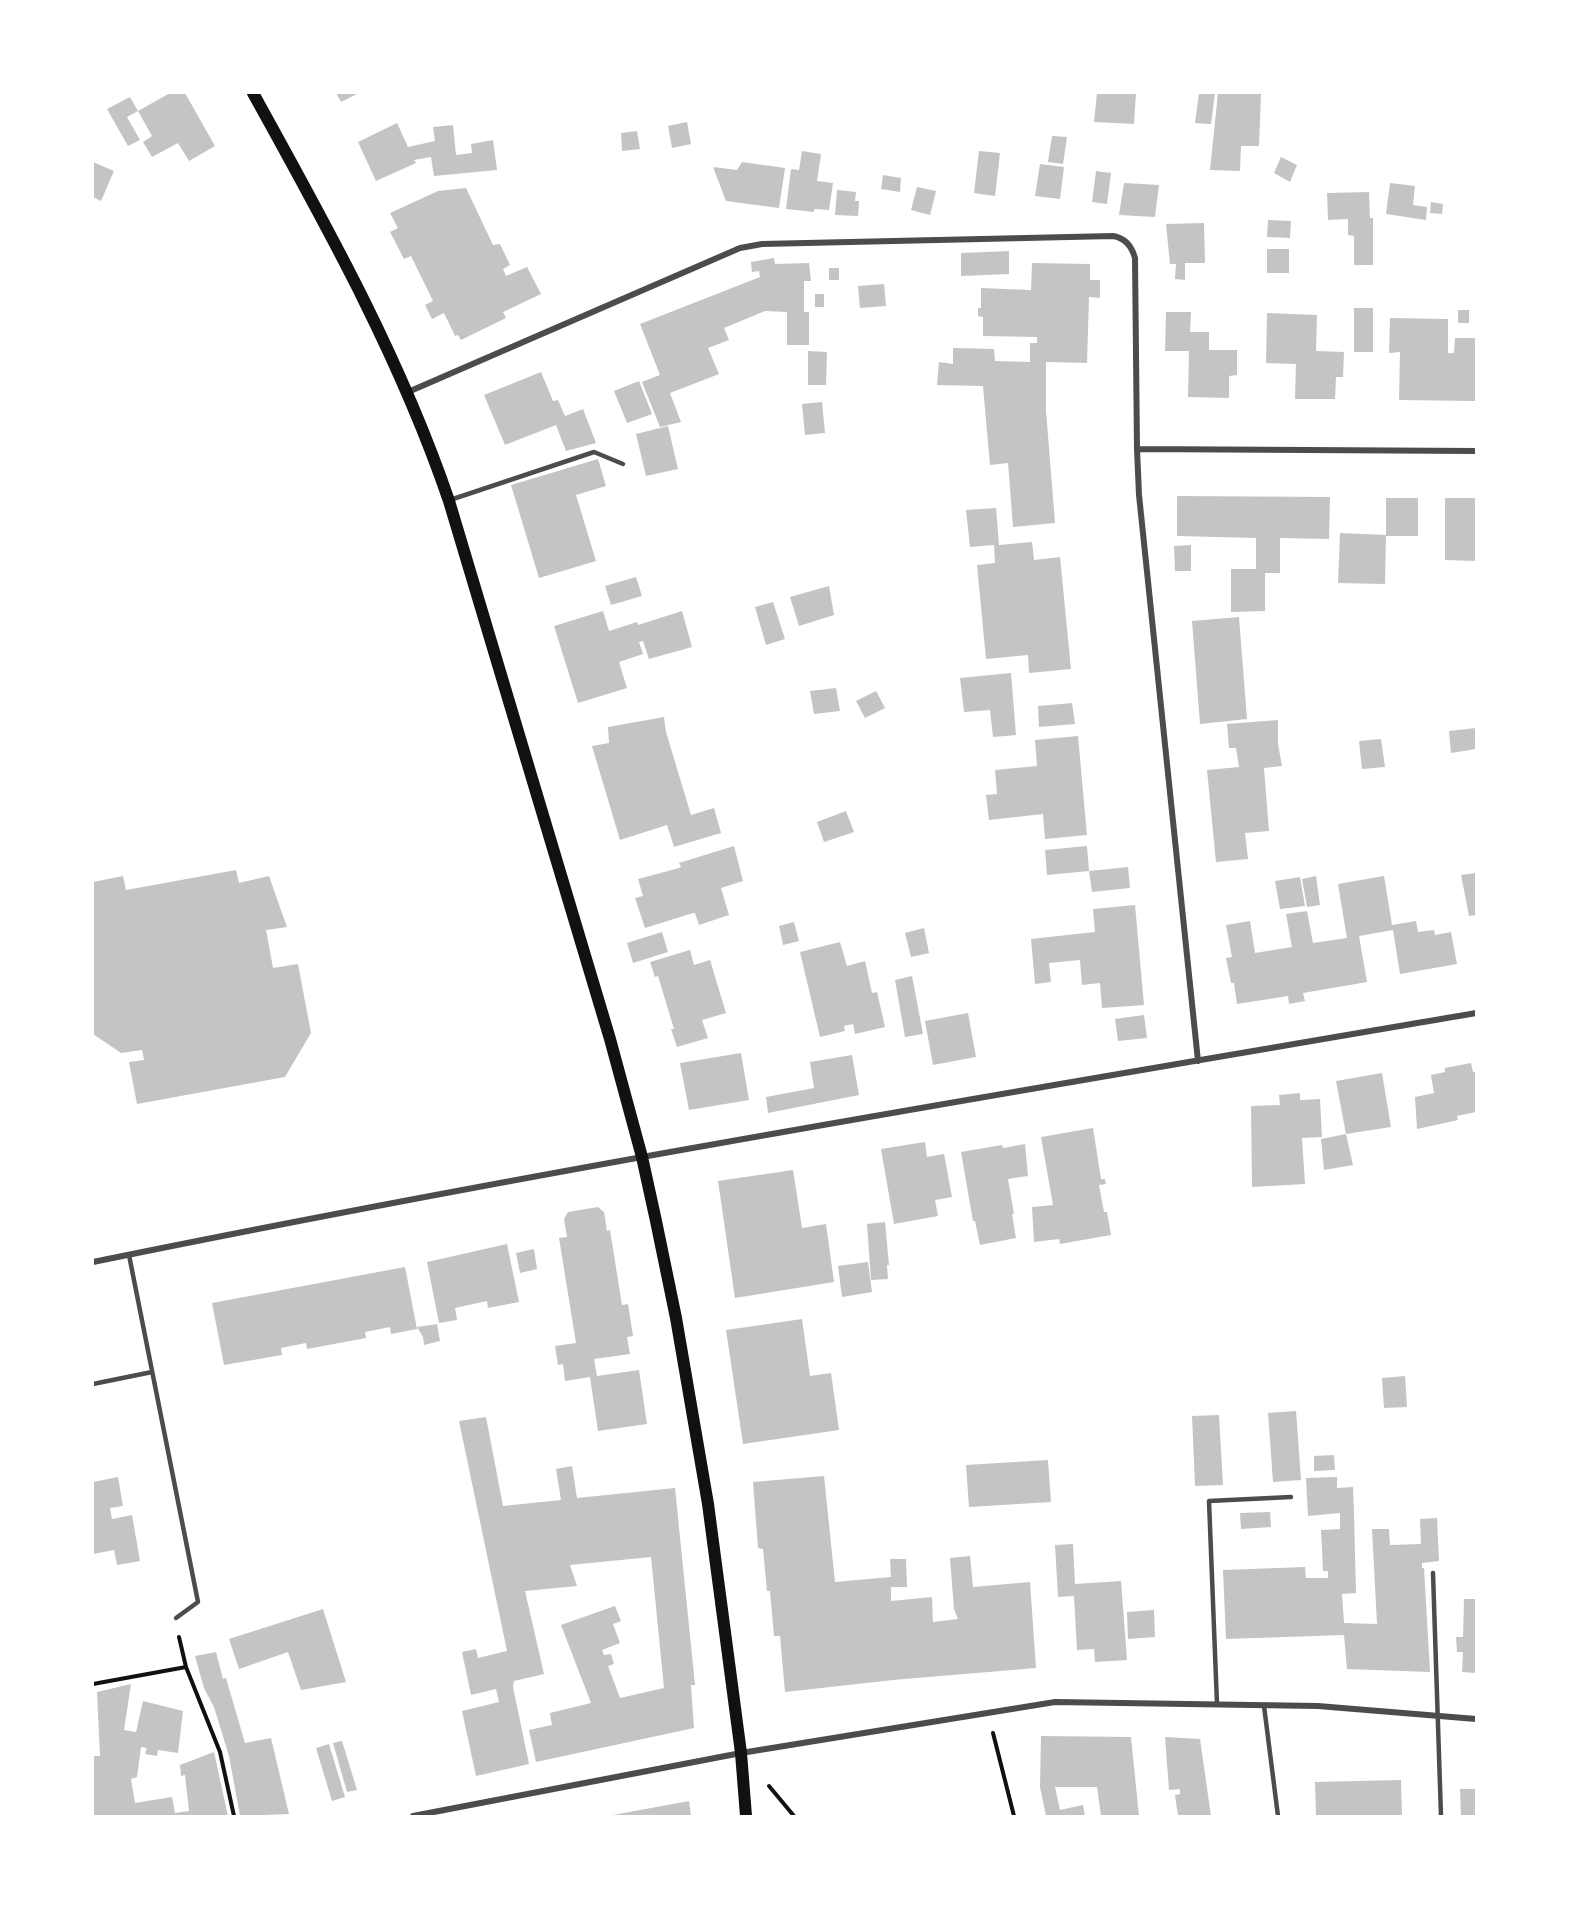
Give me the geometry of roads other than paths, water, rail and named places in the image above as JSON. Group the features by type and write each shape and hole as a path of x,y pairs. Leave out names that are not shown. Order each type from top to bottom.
{"main road":[{"path":"253,93 342,257 408,392 449,501 607,1028 642,1157 669,1280 699,1446 741,1753 746,1816"}],"street":[{"path":"408,392 740,248 762,244 1119,237 1129,246 1135,258 1139,495 1198,1061"},
{"path":"1137,449 1476,451"},
{"path":"93,1262 642,1157 1476,1013"},
{"path":"413,1816 741,1753 1038,1703 1065,1701 1318,1706 1476,1719"}],"lane":[{"path":"449,501 594,452 623,464"},
{"path":"129,1255 198,1602 176,1618"},
{"path":"93,1383 152,1372"},
{"path":"1217,1704 1209,1501 1291,1497"},
{"path":"1433,1573 1441,1816"},
{"path":"1264,1706 1278,1816"}]}
